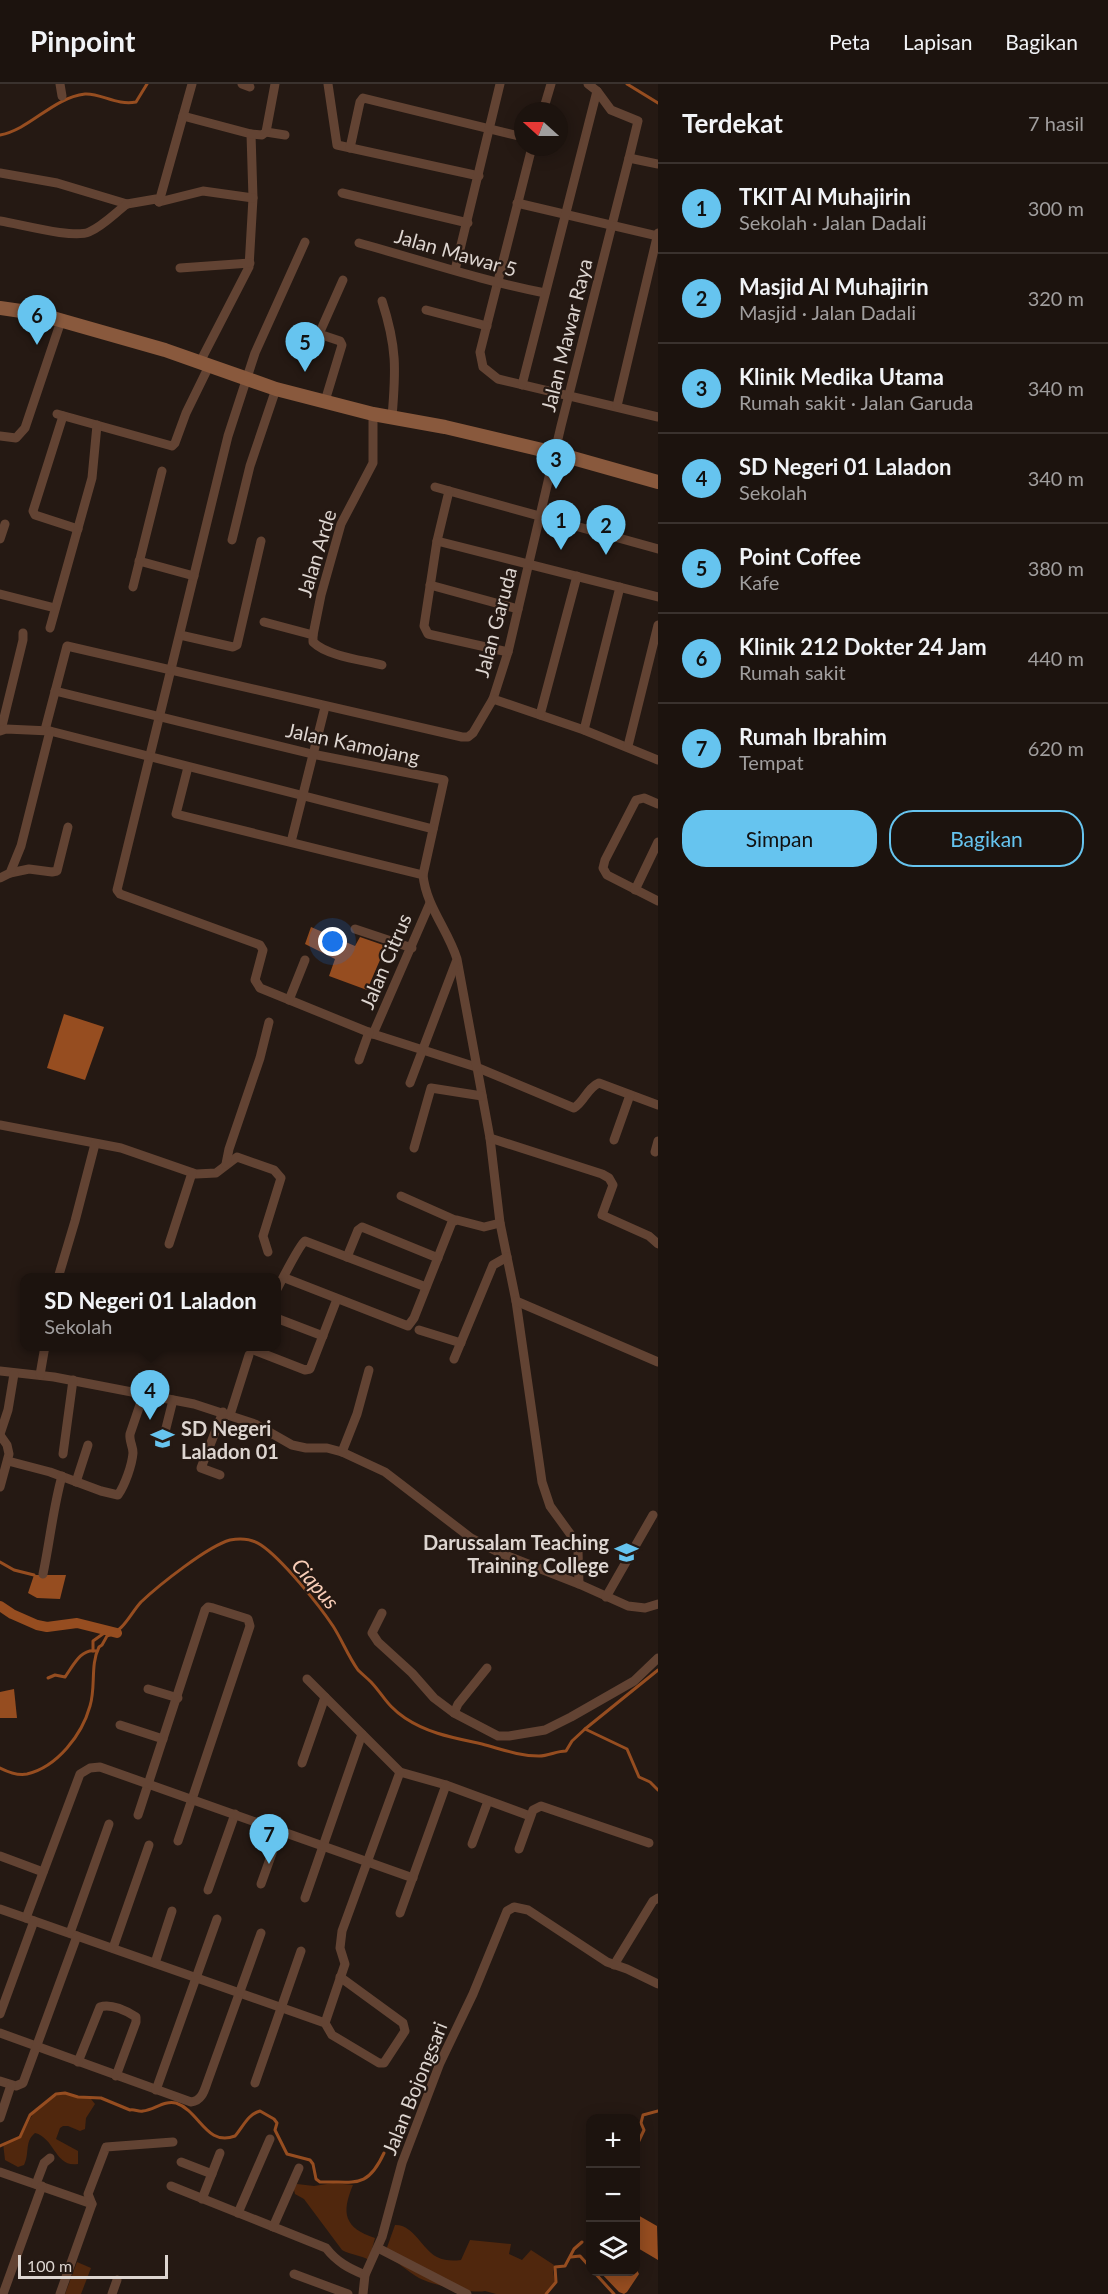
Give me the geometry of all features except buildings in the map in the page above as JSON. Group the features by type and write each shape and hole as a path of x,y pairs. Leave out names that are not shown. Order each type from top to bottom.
{"main road":[{"path":"0,308 35,313 205,364 276,389 373,414 555,453 658,482"}],"street":[{"path":"60,84 62,96"},
{"path":"159,202 192,84"},
{"path":"266,132 275,84"},
{"path":"328,84 337,145 479,176"},
{"path":"455,270 500,84"},
{"path":"546,102 551,84"},
{"path":"522,385 597,91 588,84"},
{"name":"Jalan Mawar Raya","path":"555,453 638,121 611,110 597,91"},
{"path":"350,147 360,102 363,98 514,135"},
{"path":"183,116 251,134 262,135 266,132 285,135"},
{"path":"78,529 35,515 33,511 60,415 172,446 175,443 205,364 250,263 253,198 251,134"},
{"path":"530,156 480,352 483,367 498,379 658,417"},
{"path":"629,158 658,164"},
{"path":"0,173 57,183 127,204 156,199 159,202 203,191 253,198"},
{"path":"342,193 468,223"},
{"path":"518,203 658,235 617,406"},
{"path":"0,221 80,234 90,232 127,204"},
{"path":"305,242 255,353 228,436 117,892 260,945 263,950 255,983 260,988 371,1033 476,1067 574,1108 578,1106 590,1087 599,1083 658,1105"},
{"name":"Jalan Mawar 5","path":"359,243 496,284 545,293"},
{"path":"180,268 250,263"},
{"path":"325,401 342,345 340,341 318,334 343,280"},
{"path":"382,301 395,352 396,373 392,417"},
{"path":"426,310 487,326"},
{"path":"1,439 16,438 25,428 61,321"},
{"path":"232,540 250,466 276,389"},
{"name":"Jalan Arde","path":"313,635 321,595 341,524 373,463 373,414"},
{"path":"50,628 95,463 97,425"},
{"name":"Jalan Garuda","path":"555,453 508,652 493,699 628,746 658,760"},
{"path":"133,587 162,471"},
{"path":"435,487 658,549"},
{"path":"449,491 437,541 424,626 428,634 508,652"},
{"path":"0,539 5,524"},
{"path":"180,635 233,647 237,645 261,541"},
{"path":"437,541 658,597"},
{"path":"139,561 194,576"},
{"path":"540,715 577,576"},
{"path":"430,585 518,609"},
{"path":"584,730 620,587"},
{"path":"0,594 55,608"},
{"path":"264,622 313,635 313,642 316,646 382,665"},
{"path":"628,746 658,625"},
{"path":"23,633 1,730 47,731 433,829"},
{"path":"10,873 21,846 67,646 325,707 468,737 473,733 493,699"},
{"name":"Jalan Kamojang","path":"55,691 312,754 444,780 423,875"},
{"path":"291,843 325,707"},
{"path":"188,767 176,814 423,875 430,903 447,934 457,959 490,1138 500,1223 516,1301 542,1482 549,1506 571,1535 578,1551 579,1584"},
{"path":"658,804 644,798 636,800 604,865 607,875 658,901"},
{"path":"0,878 10,873 29,869 57,871 68,827"},
{"path":"635,890 658,842"},
{"name":"Jalan Citrus","path":"359,1060 412,948 430,903"},
{"path":"355,929 412,948"},
{"path":"410,1083 457,959"},
{"path":"289,1000 305,960"},
{"path":"226,1164 260,1058 269,1022"},
{"path":"414,1148 431,1088 482,1096"},
{"path":"614,1140 630,1095"},
{"path":"0,1125 121,1148 192,1173 216,1173 234,1158 240,1157 274,1170 279,1175 279,1191 263,1236 268,1252"},
{"path":"490,1138 609,1178 613,1185 602,1215 649,1236 658,1244"},
{"path":"655,1152 658,1140"},
{"path":"59,1273 95,1144"},
{"path":"169,1244 192,1173"},
{"path":"401,1196 455,1220 487,1228 500,1223"},
{"path":"285,1278 408,1326 452,1222 455,1220"},
{"path":"348,1257 358,1230 362,1227 438,1258"},
{"path":"281,1284 299,1246 305,1241 426,1287"},
{"path":"454,1359 493,1265 507,1257"},
{"path":"256,1351 305,1370 309,1369 337,1299"},
{"path":"516,1301 658,1362"},
{"path":"281,1320 323,1336"},
{"path":"419,1330 461,1343"},
{"path":"40,1375 44,1351"},
{"path":"220,1475 201,1468 226,1414 250,1351"},
{"path":"342,1452 357,1414 369,1370"},
{"path":"0,1371 73,1380 144,1393 226,1414 260,1426 292,1445 327,1448 342,1452 385,1472 478,1542 500,1553 635,1608 658,1604"},
{"path":"0,1487 9,1449 0,1435 8,1410 14,1374"},
{"path":"63,1454 73,1380"},
{"path":"8,1461 62,1476 115,1496 121,1492 133,1454 129,1439 144,1393"},
{"path":"164,1436 173,1400"},
{"path":"76,1482 88,1444"},
{"path":"43,1574 50,1541 53,1507 62,1476"},
{"path":"606,1597 653,1515"},
{"path":"138,1815 207,1609 213,1608 248,1619 250,1626 178,1841"},
{"path":"382,1613 372,1629 374,1637 412,1672 434,1698 454,1713 498,1736 545,1730 634,1681 658,1658"},
{"path":"454,1713 458,1704 487,1668"},
{"path":"307,1679 400,1772 446,1785 530,1816"},
{"path":"148,1689 178,1698"},
{"path":"302,1763 325,1697"},
{"path":"120,1725 163,1739"},
{"path":"305,1898 362,1734"},
{"path":"0,2014 43,1872 80,1774 90,1768 100,1767 413,1878"},
{"path":"325,2023 345,1964 340,1948 342,1931 400,1772"},
{"path":"400,1913 446,1785"},
{"path":"472,1844 488,1800"},
{"path":"519,1850 530,1816 536,1807 541,1806 649,1843"},
{"path":"208,1890 235,1814"},
{"path":"0,2081 11,2085 23,2083 37,2047 109,1824"},
{"path":"261,1884 280,1831"},
{"path":"113,1948 149,1845"},
{"path":"0,1856 43,1872"},
{"path":"658,1898 652,1901 614,1965 658,1984"},
{"name":"Jalan Bojongsari","path":"363,2294 365,2275 378,2248 398,2175 440,2063 473,1994 508,1909 518,1907 542,1918 558,1931 614,1965"},
{"path":"0,1909 325,2023 332,2035 379,2063 384,2062 405,2031 404,2023 340,1977"},
{"path":"155,1963 172,1911"},
{"path":"156,2090 217,1919"},
{"path":"0,2033 116,2076 196,2102 202,2096 261,1933"},
{"path":"255,2083 301,1951"},
{"path":"78,2062 100,2007 110,2006 136,2017 116,2076"},
{"path":"0,2118 11,2085"},
{"path":"238,2213 270,2139"},
{"path":"78,2199 88,2194 106,2147 173,2142"},
{"path":"202,2199 220,2153"},
{"path":"3,2294 44,2163 50,2158"},
{"path":"181,2162 212,2174"},
{"path":"273,2227 299,2168"},
{"path":"0,2172 92,2204"},
{"path":"171,2186 326,2248 335,2260 365,2275"},
{"path":"60,2294 92,2204 88,2194"},
{"path":"378,2248 449,2290 467,2294"},
{"path":"294,2274 348,2294"},
{"path":"112,2294 117,2280"}],"shaded area":[{"path":"311,927 355,946 360,937 386,946 367,990 329,976 335,959 305,944"},
{"path":"64,1014 104,1027 85,1080 47,1068"},
{"path":"34,1575 66,1575 60,1599 37,1598 28,1593"},
{"path":"14,1689 17,1718 0,1718 0,1692"},
{"path":"65,2093 91,2099 95,2104 86,2118 85,2129 80,2131 63,2126 56,2139 78,2151 78,2164 64,2162 42,2136 35,2133 29,2140 24,2165 18,2167 5,2160 3,2143 21,2137 37,2110 56,2096"},
{"path":"333,2183 353,2185 347,2204 348,2218 357,2229 375,2238 369,2260 342,2250 304,2199 295,2194 293,2186"},
{"path":"640,2216 657,2226 658,2260 640,2249"},
{"path":"395,2225 407,2228 432,2253 446,2260 461,2260 470,2240 511,2244 509,2254 522,2260 531,2250 554,2265 555,2281 544,2294 496,2294 452,2288 425,2281 385,2253"},
{"path":"77,2262 91,2268 81,2294 65,2294"},
{"path":"604,2276 638,2276 627,2292 624,2294 619,2292"}],"waterway":[{"path":"0,135 22,127 62,101 85,94 122,102 136,102 147,84"},
{"path":"627,84 658,103"},
{"name":"Ciapus","path":"0,1768 16,1774 27,1774 58,1757 67,1748 86,1717 92,1699 96,1654 107,1636 118,1630 141,1602 171,1576 209,1550 234,1539 257,1543 270,1552 300,1583 327,1617 358,1670 390,1705 414,1723 442,1735 524,1755 543,1756 566,1751 572,1741 585,1729 658,1670"},
{"path":"0,1562 14,1570 34,1575"},
{"path":"0,1606 37,1625 47,1627 77,1623 117,1633"},
{"path":"93,1651 93,1641 107,1631"},
{"path":"48,1678 55,1675 65,1677 82,1655 96,1651"},
{"path":"585,1729 627,1749 639,1777 650,1782 658,1790"},
{"path":"0,2146 20,2137 30,2115 56,2094 65,2093 78,2097 101,2098 130,2110 140,2111 167,2103 176,2103 191,2113 210,2133 225,2138 235,2136 249,2118 260,2111 277,2123 275,2130 287,2154 310,2160 316,2179 320,2182 351,2182 365,2178 372,2173 384,2153"},
{"path":"640,2138 644,2130 641,2123 643,2115 658,2111"},
{"path":"546,2294 556,2282 555,2267 565,2266 574,2249 582,2242"},
{"path":"571,2257 580,2256 586,2263"},
{"path":"598,2276 614,2294"}],"place":[{"name":"Klinik 212 Dokter 24 Jam","path":"37,345"},
{"name":"Point Coffee","path":"305,372"},
{"name":"Klinik Medika Utama","path":"556,489"},
{"name":"TKIT Al Muhajirin","path":"561,550"},
{"name":"Masjid Al Muhajirin","path":"606,555"},
{"name":"SD Negeri 01 Laladon","path":"150,1420"},
{"name":"SD Negeri Laladon 01","path":"163,1439"},
{"name":"Darussalam Teaching Training College","path":"627,1553"},
{"name":"Rumah Ibrahim","path":"269,1864"}]}
